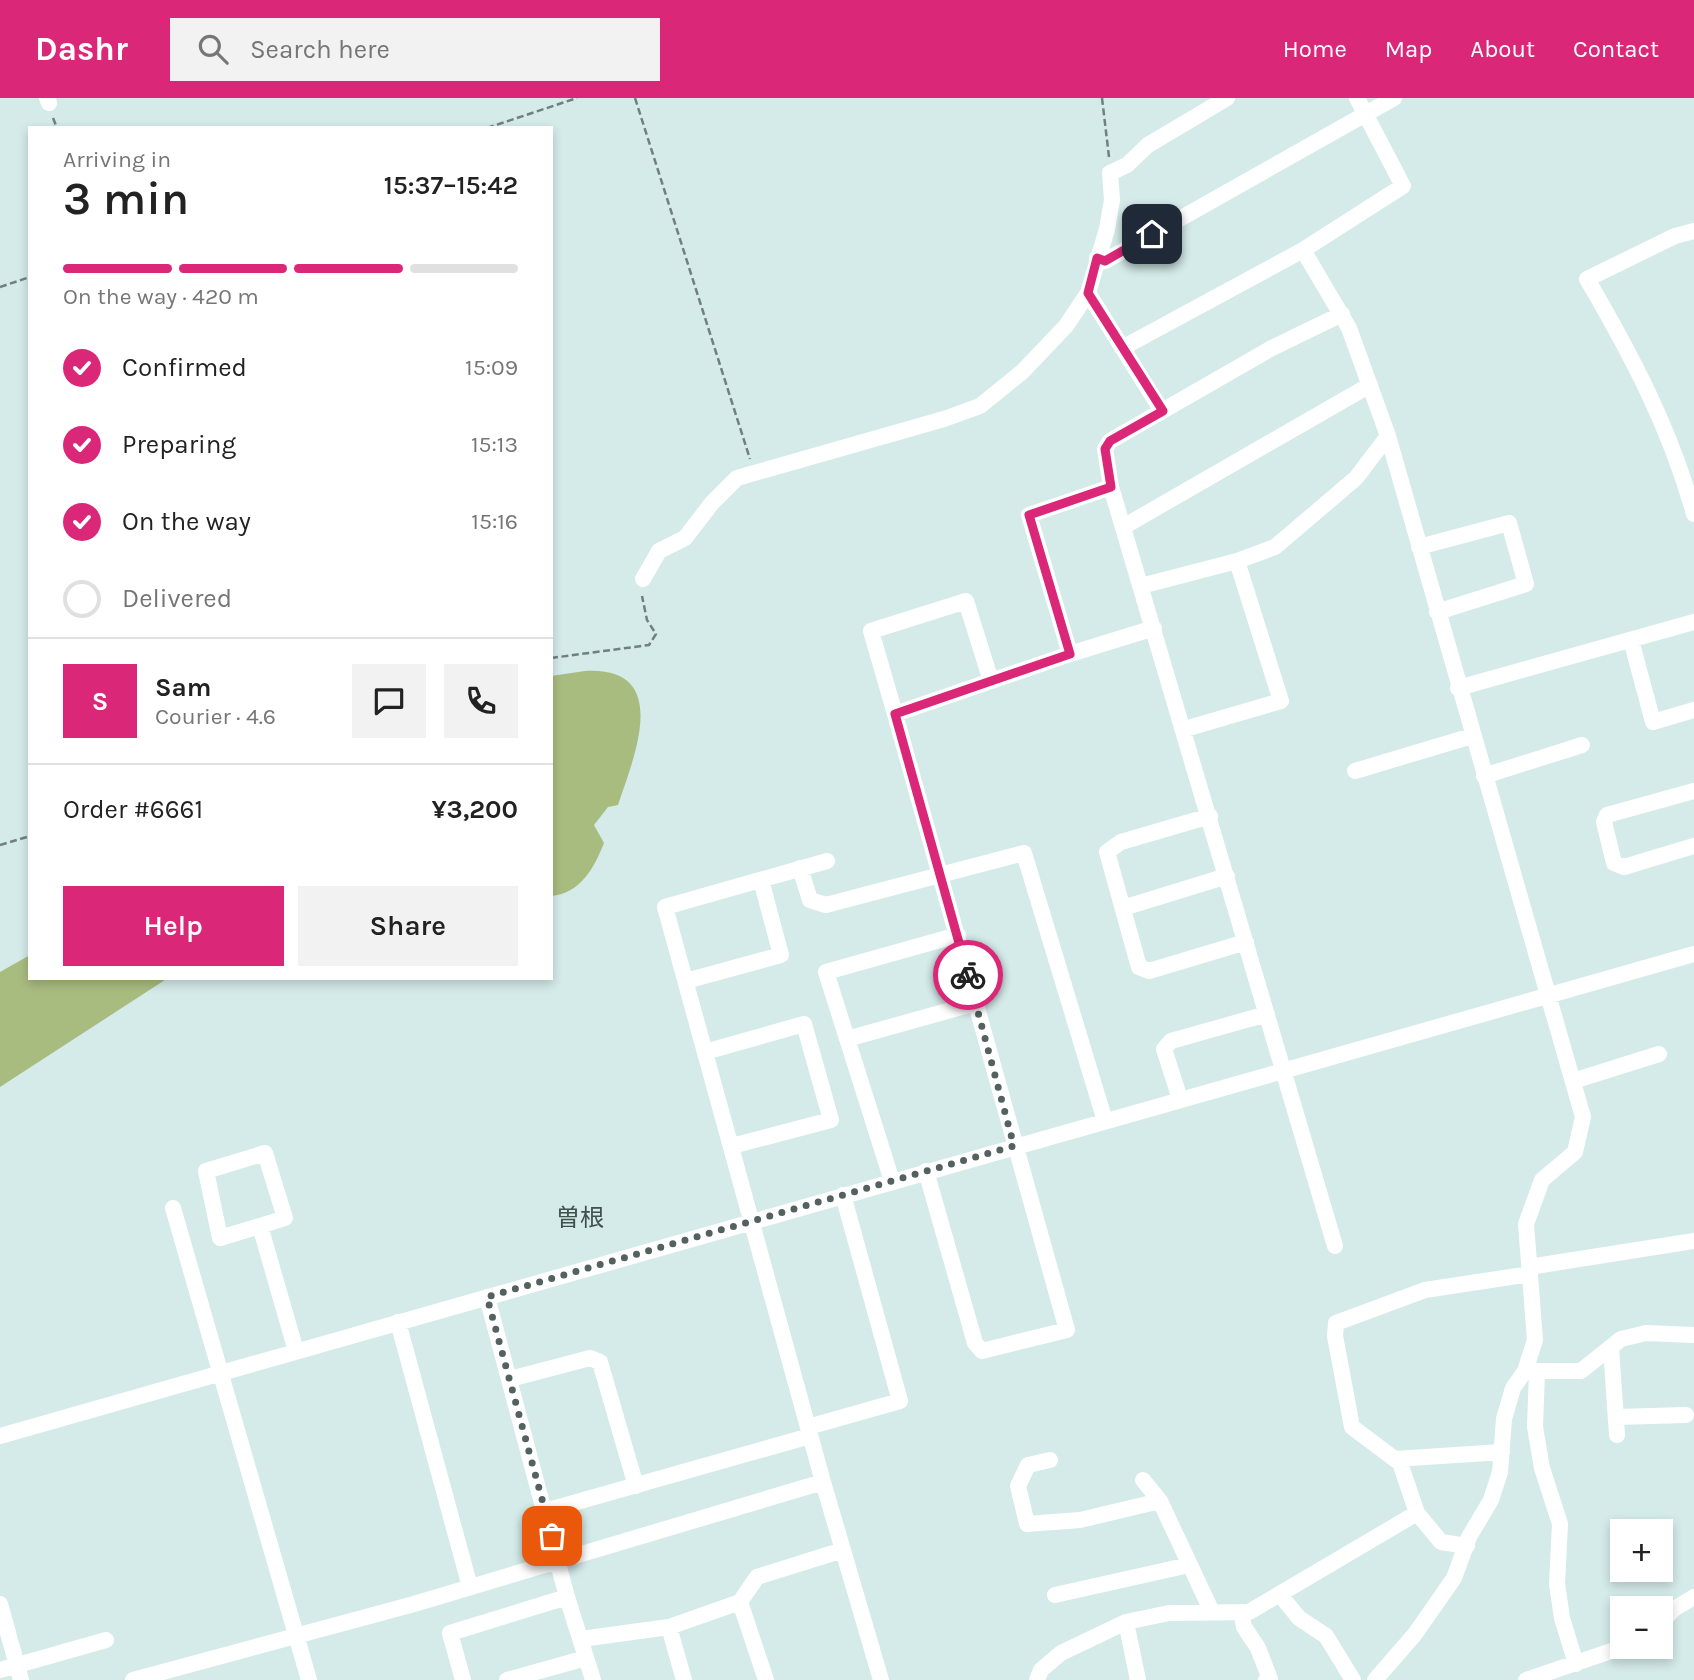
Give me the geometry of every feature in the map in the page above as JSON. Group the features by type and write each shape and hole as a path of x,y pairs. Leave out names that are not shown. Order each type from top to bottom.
{"street":[{"path":"643,579 659,551 685,538 712,503 737,478 944,419 980,406 1049,346 1088,293 1107,229 1112,200 1110,173 1127,165 1148,145 1227,98"},
{"path":"1122,348 1303,250 1403,186 1357,98"},
{"path":"1097,258 1105,261 1394,98"},
{"path":"1694,231 1675,236 1587,279 1623,341 1672,442 1694,514"},
{"path":"1303,250 1342,314 1388,436 1583,1118 1575,1152 1542,1180 1526,1224 1535,1340 1531,1371 1535,1427 1542,1468 1560,1524 1557,1584 1569,1671"},
{"path":"1088,293 1163,411"},
{"path":"1335,1246 1185,729 1111,487 1105,449 1110,441 1261,357 1272,348 1342,314"},
{"path":"1123,527 1370,385"},
{"path":"1141,586 1237,561 1275,547 1356,478 1388,436"},
{"path":"1070,654 1029,515 1111,487"},
{"path":"1419,547 1509,523 1526,584 1437,612"},
{"path":"1185,729 1281,701 1237,561"},
{"path":"926,1171 975,1343 982,1351 1067,1330 871,631 966,601 991,681"},
{"path":"1458,688 1694,622"},
{"path":"895,714 1154,628"},
{"path":"1631,640 1653,722 1694,710"},
{"path":"1354,771 1472,736"},
{"path":"1484,776 1582,745"},
{"path":"1694,791 1607,815 1604,822 1614,863 1624,867 1694,846"},
{"path":"1210,816 1121,842 1107,852 1139,967 1149,971 1246,942"},
{"path":"800,868 810,900 826,905 1024,853 1105,1121"},
{"path":"827,861 665,907 823,1482 881,1680"},
{"path":"1123,908 1227,876"},
{"path":"686,981 781,955 761,880"},
{"path":"892,1181 826,972 958,935"},
{"path":"0,1436 1694,954"},
{"path":"847,1039 976,1003"},
{"path":"1180,1099 1164,1049 1171,1041 1267,1014"},
{"path":"705,1052 804,1024 831,1120 732,1146"},
{"path":"1573,1081 1659,1055"},
{"path":"265,1153 285,1218 260,1226 220,1238 206,1171 265,1153"},
{"path":"545,1511 636,1486 900,1401 842,1195"},
{"path":"173,1208 309,1680"},
{"path":"260,1226 296,1351"},
{"path":"1467,1546 1441,1542 1417,1513 1400,1462 1352,1427 1335,1336 1336,1323 1425,1290 1694,1241"},
{"path":"487,1297 593,1680"},
{"path":"398,1322 470,1587"},
{"path":"1531,1371 1581,1371 1622,1339 1646,1333 1694,1335"},
{"path":"1611,1348 1618,1435"},
{"path":"510,1379 590,1358 600,1362 636,1486"},
{"path":"1375,1680 1415,1634 1454,1578 1491,1500 1500,1472 1504,1419 1510,1398 1531,1371"},
{"path":"1616,1418 1686,1415"},
{"path":"1395,1459 1502,1452"},
{"path":"1049,1460 1028,1465 1018,1486 1027,1524 1080,1520 1160,1501"},
{"path":"1143,1480 1160,1501 1212,1612"},
{"path":"133,1680 297,1637 823,1482"},
{"path":"1037,1680 1041,1670 1061,1653 1126,1622 1169,1613 1249,1612 1281,1596 1417,1513"},
{"path":"581,1639 669,1627 740,1602 757,1577 843,1550"},
{"path":"1055,1595 1189,1565"},
{"path":"1281,1596 1299,1618 1325,1636 1353,1680"},
{"path":"462,1680 450,1633 568,1597"},
{"path":"1673,1610 1694,1597"},
{"path":"740,1602 765,1680"},
{"path":"0,1604 19,1673"},
{"path":"1241,1612 1244,1627 1258,1648 1270,1679 1265,1680"},
{"path":"1126,1622 1138,1680"},
{"path":"669,1627 684,1680"},
{"path":"0,1670 19,1673 106,1640"},
{"path":"1526,1680 1569,1671 1610,1653"},
{"path":"507,1680 586,1658"}],"path":[{"path":"492,126 577,98"},
{"path":"635,98 754,472"},
{"path":"1102,98 1110,173"},
{"path":"0,287 28,278"},
{"path":"553,659 649,645 656,634 647,620 641,602 643,579"},
{"path":"0,845 28,837"}],"green space":[{"path":"585,671 612,673 630,683 638,699 641,718 632,763 618,805 608,807 594,825 604,843 596,861 578,885 553,896 553,676"},
{"path":"28,956 28,980 165,980 0,1087 0,972"}],"way so far":[{"path":"552,1536 487,1297 1014,1146 968,975"}],"district":[{"name":"曽根","path":"580,1218"}],"route":[{"path":"968,975 895,714 1070,654 1029,515 1111,487 1105,449 1110,441 1163,411 1088,293 1097,258 1105,261 1152,234"}]}
